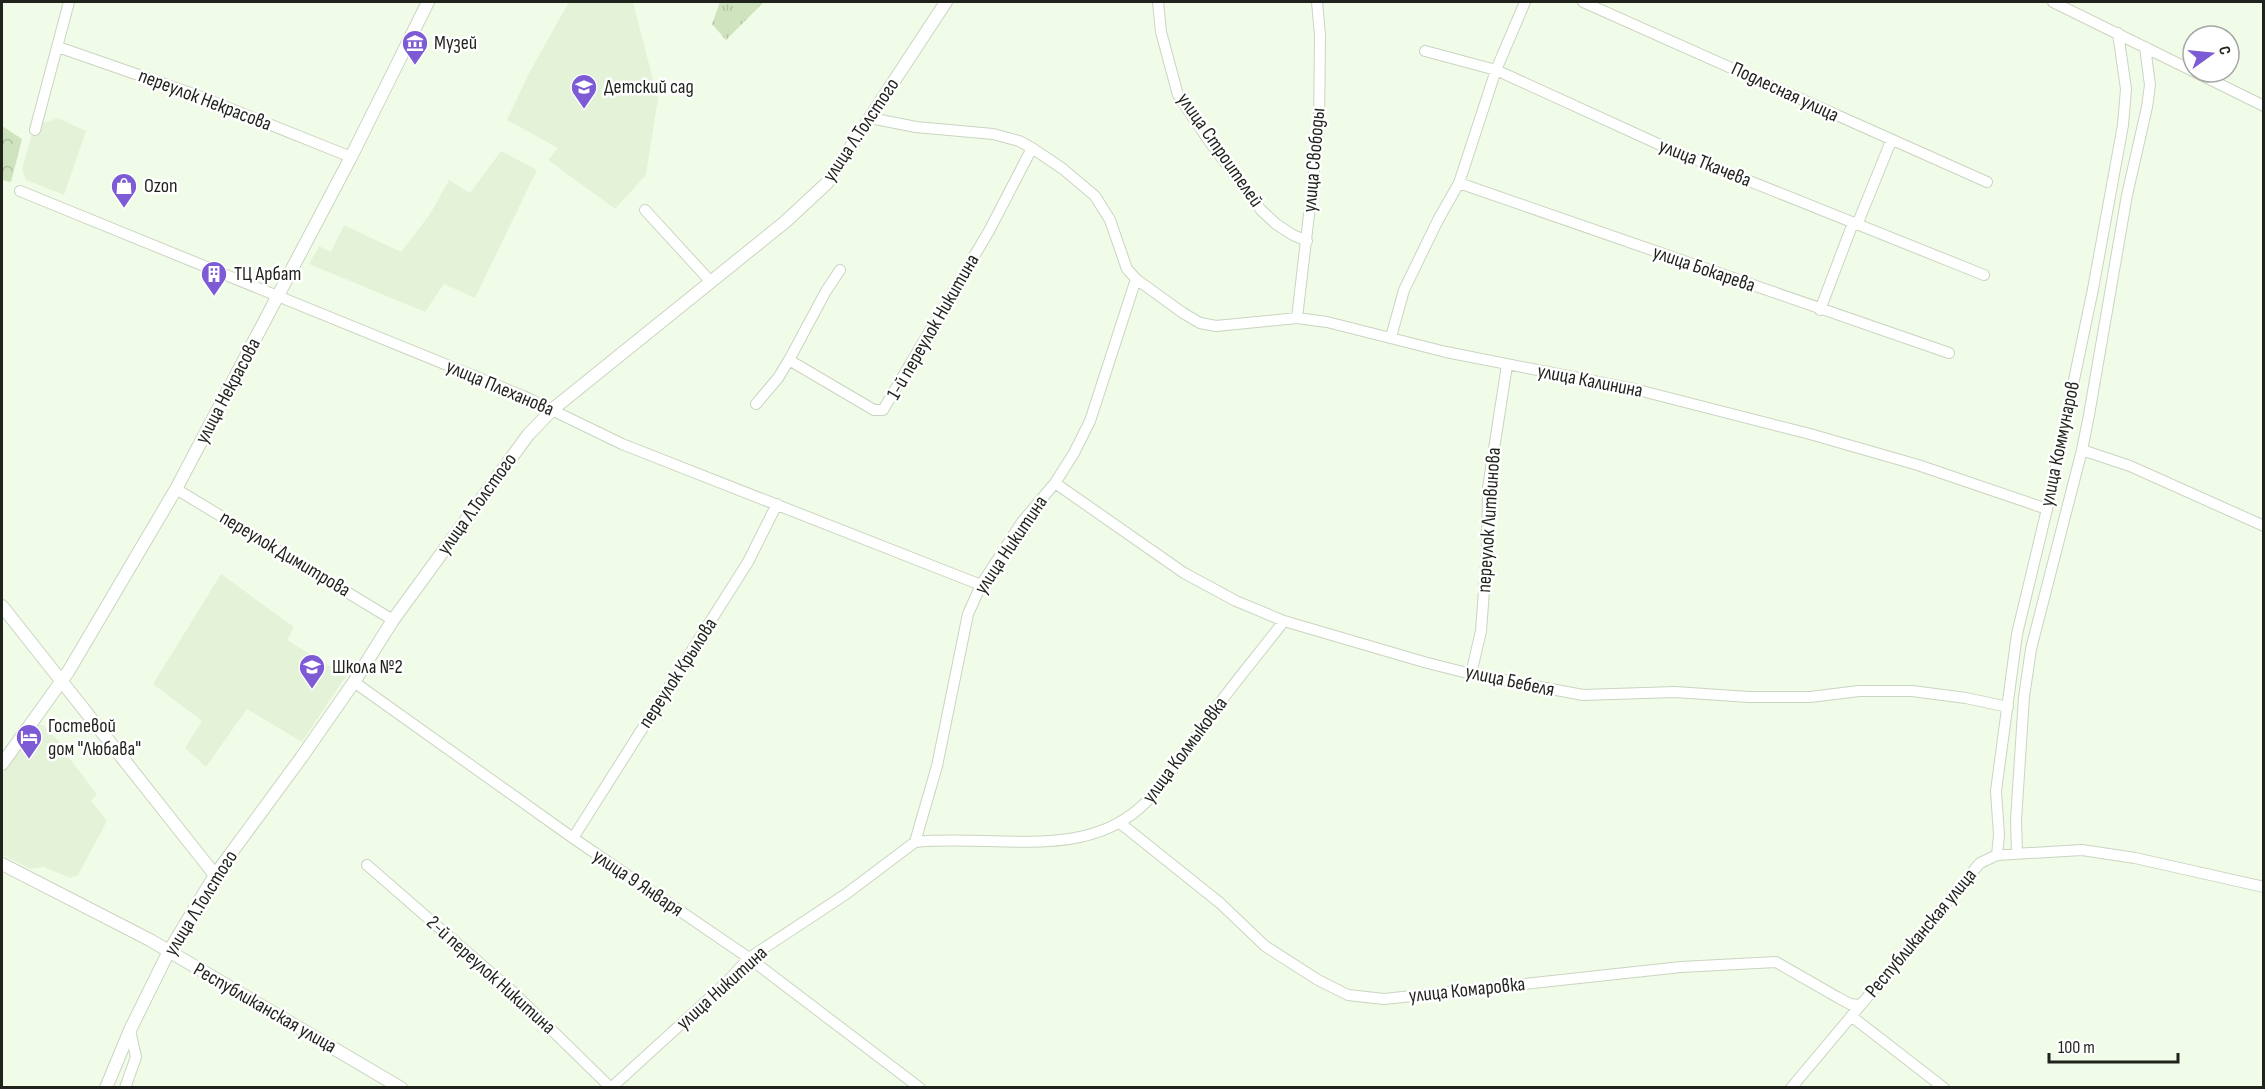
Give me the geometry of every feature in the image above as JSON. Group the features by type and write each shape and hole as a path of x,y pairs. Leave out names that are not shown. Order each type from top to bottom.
{"street":[{"path":"35,130 69,2"},
{"name":"улица Некрасова","path":"2,764 68,672 176,489 351,157 428,2"},
{"name":"улица Л.Толстого","path":"106,1088 130,1030 169,951 215,875 301,758 354,682 393,620 507,462 528,435 553,409 785,222 827,183 946,2"},
{"name":"улица Строителей","path":"1158,2 1161,32 1178,95 1261,210 1276,224 1307,241"},
{"name":"улица Свободы","path":"1297,318 1319,128 1320,35 1317,2"},
{"path":"1391,337 1404,290 1437,220 1459,183 1496,70 1526,2"},
{"name":"Подлесная улица","path":"1583,2 1714,58 1891,141 1987,182"},
{"path":"2053,2 2181,65"},
{"name":"улица Коммунаров","path":"1997,855 1999,835 1996,791 2017,634 2047,509 2093,289 2123,125 2126,89 2118,33"},
{"name":"переулок Некрасова","path":"58,47 196,95 351,157"},
{"name":"улица Коммунаров","path":"2017,853 2016,820 2024,698 2031,649 2082,450 2125,207 2147,107 2150,86 2145,47"},
{"name":"улица Ткачева","path":"1425,51 1496,70 1667,148 1984,275"},
{"path":"2219,84 2264,106"},
{"path":"870,118 916,127 993,134 1019,141 1032,148 1063,169 1095,196 1110,220 1127,269 1136,279"},
{"path":"1820,309 1891,141"},
{"name":"1-й переулок Никитина","path":"789,360 874,410 882,410 989,231 1032,148"},
{"name":"улица Бокарева","path":"1459,183 1949,353"},
{"name":"улица Плеханова","path":"20,191 553,409 622,444 981,585"},
{"path":"645,210 711,282"},
{"path":"756,404 770,389 789,360 826,291 840,270"},
{"name":"улица Калинина","path":"1136,279 1183,314 1200,323 1215,326 1297,318 1327,322 1446,352 1634,389 1810,434 1918,465 2047,509"},
{"name":"улица Никитина","path":"611,1088 726,983 749,958 846,894 915,842 937,766 968,614 981,585 1022,522 1055,483 1074,453 1090,421 1136,279"},
{"name":"переулок Литвинова","path":"1471,674 1481,631 1487,550 1488,488 1507,365"},
{"path":"2082,450 2130,466 2264,526"},
{"name":"улица Бебеля","path":"1055,483 1184,573 1236,601 1284,621 1471,674 1584,695 1675,692 1749,697 1810,697 1859,691 1912,691 1966,698 2008,707"},
{"name":"переулок Димитрова","path":"176,489 393,620"},
{"name":"переулок Крылова","path":"573,838 748,562 777,504"},
{"path":"2,606 215,875"},
{"name":"улица Колмыковка","path":"915,842 941,839 1046,841 1071,839 1120,823 1159,790 1203,725 1284,621"},
{"name":"улица 9 Января","path":"354,682 573,838 749,958 920,1088"},
{"name":"улица Комаровка","path":"1120,823 1220,903 1265,946 1318,980 1348,995 1384,999 1681,967 1776,962 1850,1004 1861,1005"},
{"name":"Республиканская улица","path":"1791,1088 1980,862 1997,855 2082,850 2135,858 2264,887"},
{"name":"Республиканская улица","path":"2,864 81,903 169,951 400,1088"},
{"name":"2-й переулок Никитина","path":"367,865 513,992 611,1088"},
{"path":"1851,1016 1944,1088"},
{"path":"125,1088 136,1057 130,1030"}],"shaded area":[{"name":"Детский сад","path":"569,2 633,2 658,99 646,175 615,209 548,160 558,148 507,120 530,71"},
{"path":"58,118 86,131 64,195 26,180 22,169 34,126"},
{"path":"501,151 537,170 475,298 444,284 425,312 309,264 319,246 331,252 344,225 401,252 430,214 449,180 470,193"},
{"path":"221,574 294,627 287,640 346,676 302,742 247,709 206,767 185,748 202,721 153,684"},
{"path":"37,725 43,725 60,742 66,754 97,794 91,801 107,821 78,875 70,878 44,867 31,869 2,855 2,774"}],"green space":[{"path":"720,2 764,2 726,40 712,24"},
{"path":"2,126 22,139 11,182 2,180"}],"place":[{"name":"Музей","path":"415,66"},
{"name":"Детский сад","path":"584,110"},
{"name":"Ozon","path":"124,209"},
{"name":"ТЦ Арбат","path":"214,297"},
{"name":"Школа №2","path":"312,690"},
{"name":"Гостевой дом \"Любава\"","path":"29,760"}]}
